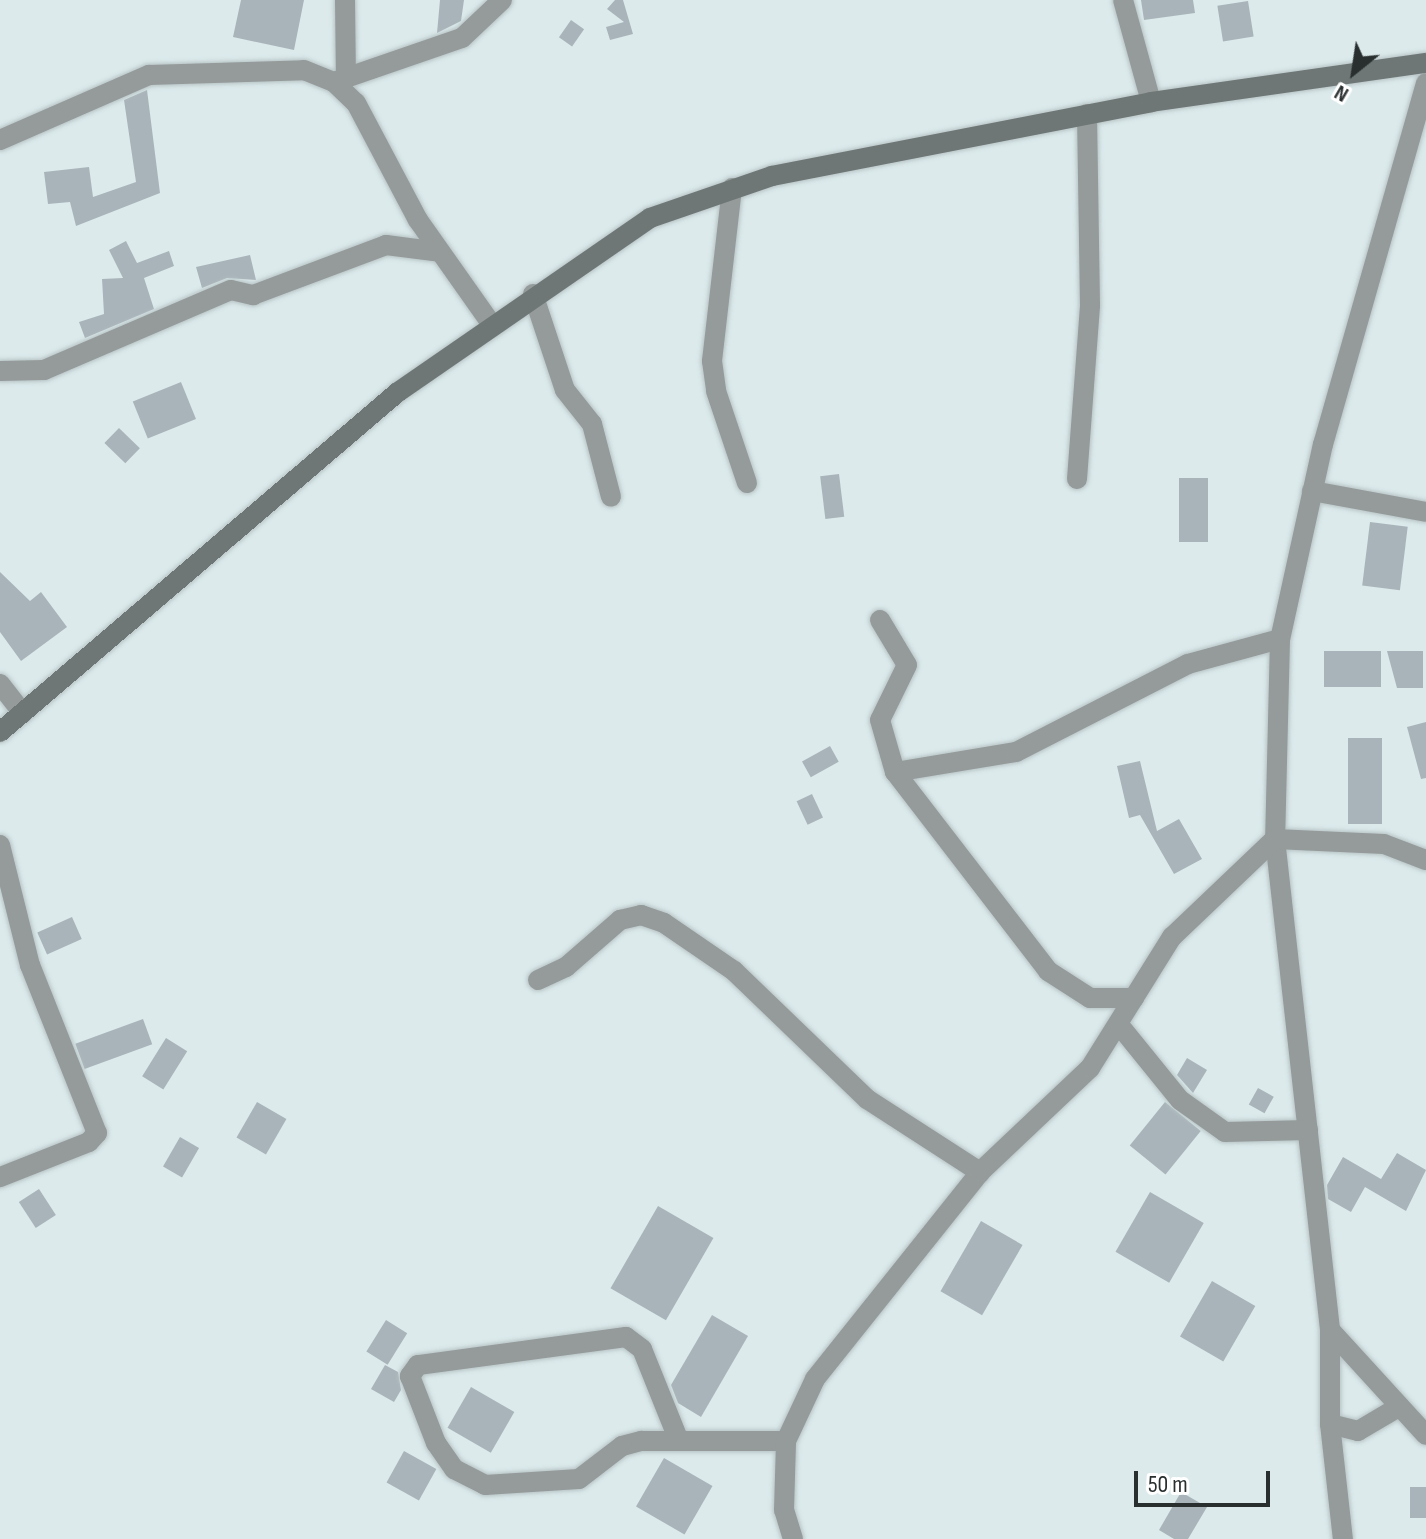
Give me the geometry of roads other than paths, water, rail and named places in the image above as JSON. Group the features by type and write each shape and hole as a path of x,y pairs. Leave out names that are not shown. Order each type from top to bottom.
{"main road":[{"path":"0,732 398,392 533,294 650,218 732,188 1087,114 1426,63"}],"street":[{"path":"345,0 340,79 440,252 492,325"},
{"path":"0,140 149,75 293,69 340,79 462,38 502,0"},
{"path":"1123,0 1151,102"},
{"path":"1343,1539 1330,1424 1330,1330 1275,839 1280,639 1312,491 1426,83"},
{"path":"1077,479 1090,305 1087,114"},
{"path":"732,188 712,361 716,391 747,483"},
{"path":"0,371 44,370 231,290 253,295 386,245 440,252"},
{"path":"533,294 565,390 592,424 611,497"},
{"path":"1312,491 1426,512"},
{"path":"880,620 907,665 880,720 895,772 1048,971 1090,998 1134,998"},
{"path":"895,772 1016,752 1188,664 1280,639"},
{"path":"0,684 23,713"},
{"path":"793,1539 784,1510 786,1441 835,1350 980,1172 1090,1068 1120,1026 1159,951 1275,839 1384,844 1426,860"},
{"path":"0,845 30,965 97,1133 89,1142 0,1177"},
{"path":"538,980 566,967 620,920 641,915 664,923 734,971 867,1099 980,1172"},
{"path":"1120,1026 1180,1100 1225,1132 1308,1130"},
{"path":"1330,1330 1397,1408 1426,1435"},
{"path":"679,1441 642,1349 626,1337 418,1365 410,1376 436,1443 454,1469 485,1485 579,1479 622,1446 679,1441 786,1441"},
{"path":"1330,1424 1358,1431 1397,1408"}]}
